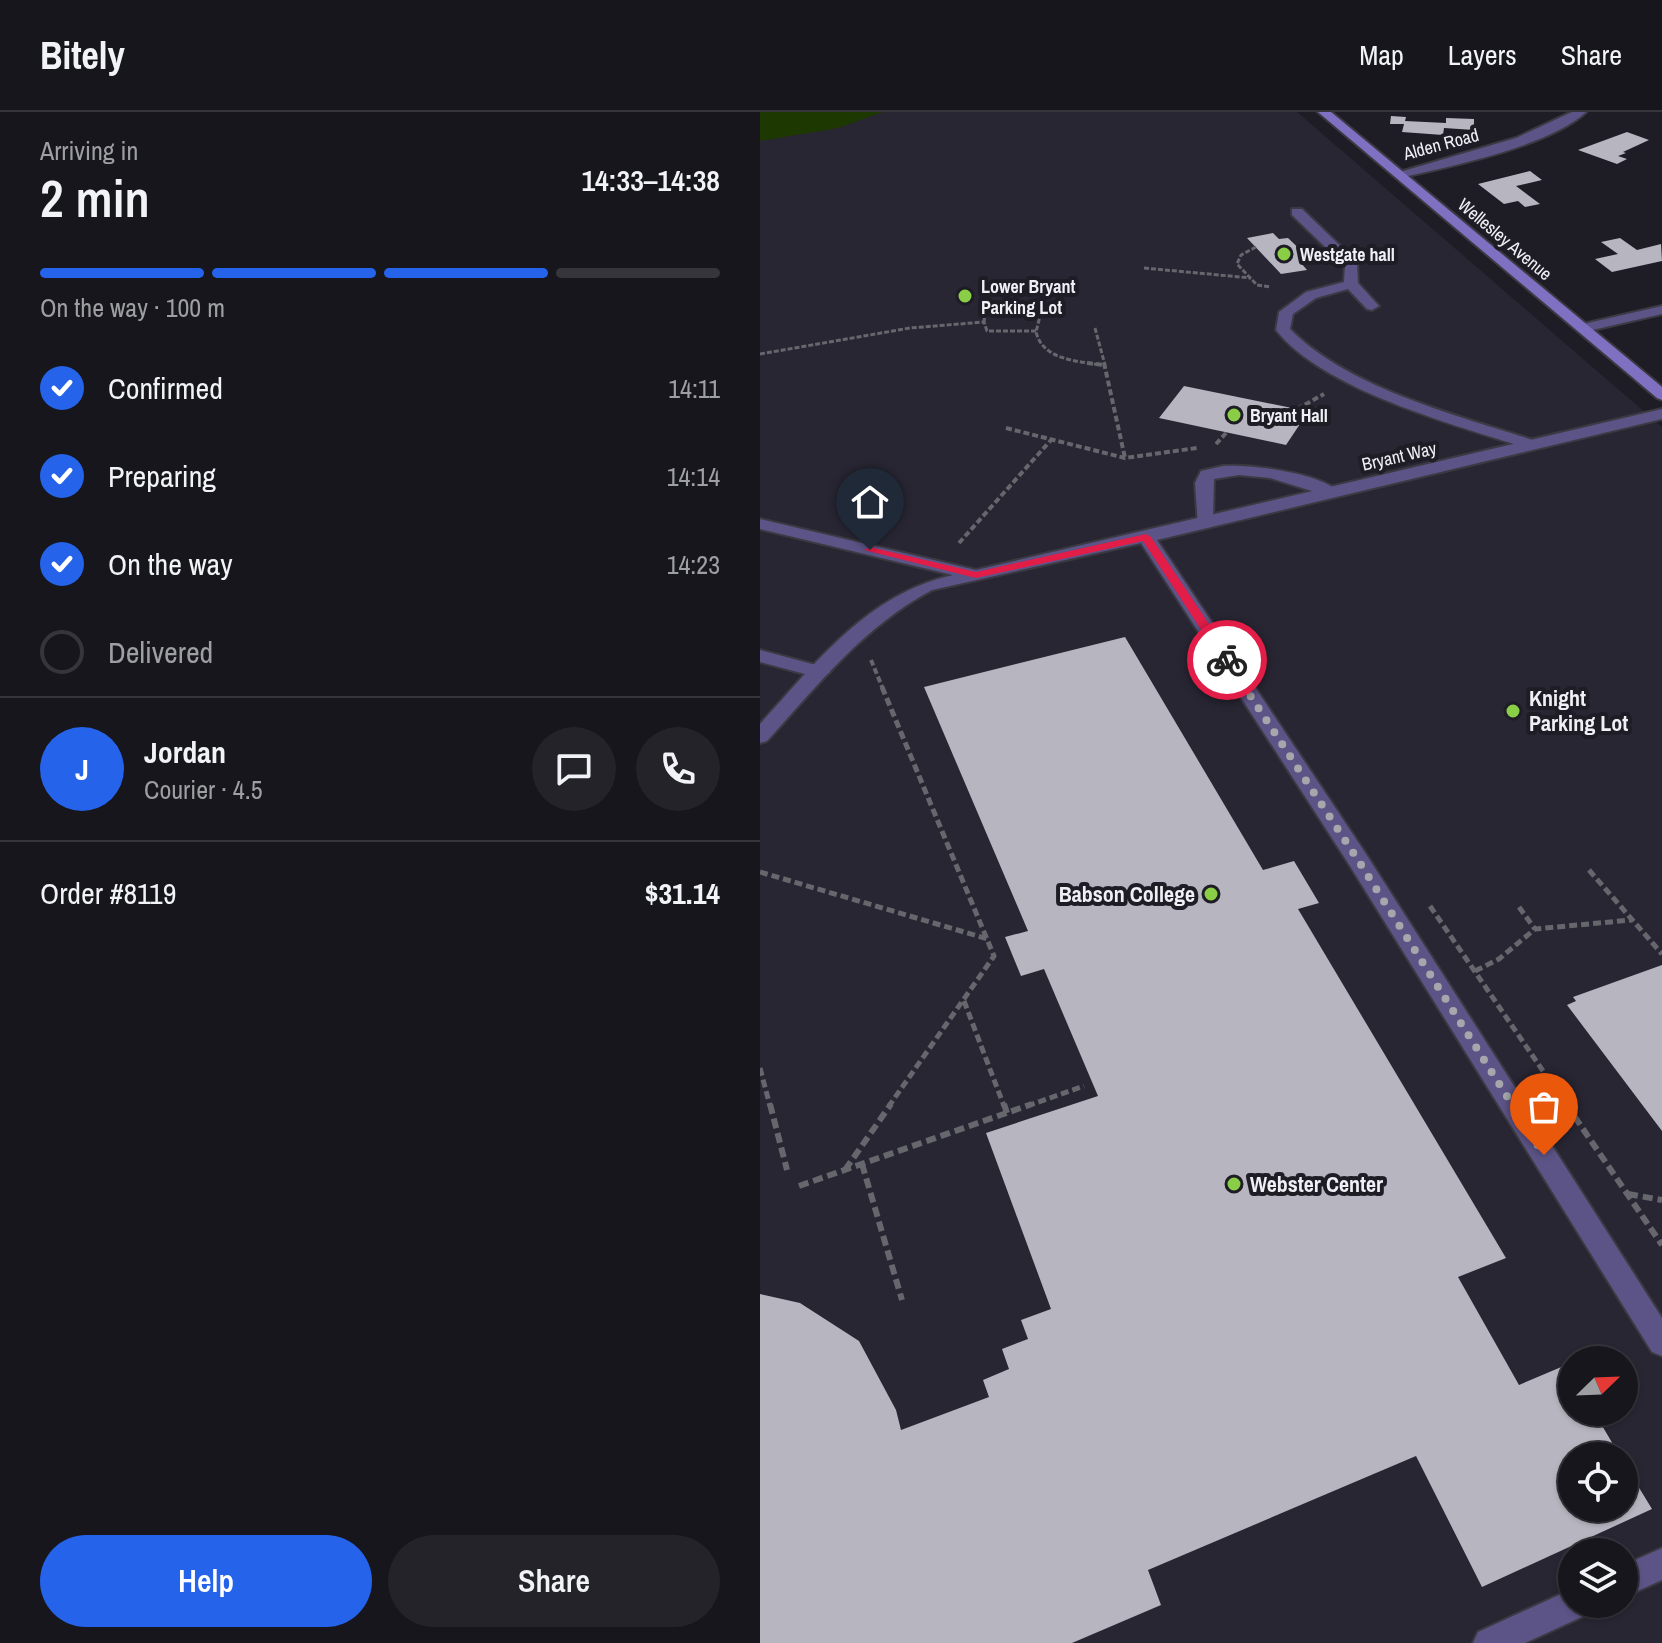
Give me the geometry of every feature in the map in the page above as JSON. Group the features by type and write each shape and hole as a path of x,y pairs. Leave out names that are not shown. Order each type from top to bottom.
{"main road":[{"name":"Wellesley Avenue","path":"1324,112 1662,395"}],"street":[{"name":"Alden Road","path":"1399,174 1447,163 1524,138 1567,121 1580,112"},
{"path":"1297,212 1352,265 1351,284 1372,306"},
{"path":"1351,284 1311,295 1286,312 1283,330 1292,344 1331,367 1399,399 1533,445"},
{"path":"1584,328 1662,310"},
{"name":"Bryant Way","path":"760,736 866,624 905,595 926,586 1662,414"},
{"path":"1204,522 1203,483 1207,475 1219,472 1251,469 1288,477 1331,492"},
{"path":"760,524 976,575"},
{"path":"1146,537 1358,860 1662,1343"},
{"path":"760,656 820,672"},
{"path":"1638,1575 1662,1564"},
{"path":"1501,1640 1558,1612"}],"path":[{"path":"1256,247 1241,255 1237,264 1257,285 1282,286"},
{"path":"1144,268 1251,278"},
{"path":"1041,312 1036,331 1038,342 1050,352 1070,359 1104,365"},
{"path":"985,313 987,331 1036,331"},
{"path":"760,354 910,328 984,322"},
{"path":"1095,328 1125,458"},
{"path":"1006,428 1125,458 1200,448"},
{"path":"944,568 959,542 1052,440"},
{"path":"845,1170 994,956 868,651"},
{"path":"1589,870 1662,954"},
{"path":"760,872 988,939"},
{"path":"1421,893 1662,1245"},
{"path":"1519,907 1535,929"},
{"path":"1475,971 1499,959 1535,929 1631,920"},
{"path":"964,1000 1007,1113"},
{"path":"760,1068 787,1170"},
{"path":"799,1186 1084,1086"},
{"path":"862,1164 902,1300"},
{"path":"1627,1194 1662,1200"}],"shaded area":[{"name":"Babson College","path":"760,112 1297,112 1662,427 1662,1643 760,1643"}],"green space":[{"path":"760,112 883,112 838,128 760,141"}],"building":[{"path":"1391,116 1406,117 1405,121 1446,123 1446,118 1474,119 1474,130 1444,128 1443,135 1402,132 1404,124 1390,124"},
{"path":"1627,132 1649,140 1623,152 1626,153 1618,156 1627,159 1617,164 1578,150"},
{"path":"1530,171 1542,180 1516,186 1540,204 1525,207 1518,201 1504,204 1478,184"},
{"name":"Westgate hall","path":"1273,233 1279,239 1288,238 1312,261 1301,263 1307,270 1281,274 1247,238"},
{"path":"1620,238 1637,250 1661,244 1662,261 1612,272 1595,259 1618,254 1601,242"},
{"name":"Bryant Hall","path":"1184,386 1308,412 1286,445 1159,418"},
{"name":"Webster Center","path":"1125,637 1263,870 1294,861 1319,903 1298,909 1506,1258 1458,1277 1519,1385 1558,1368 1558,1426 1602,1426 1612,1442 1558,1442 1558,1522 1624,1522 1589,1538 1558,1538 1558,1552 1482,1587 1416,1456 1148,1570 1161,1605 1072,1643 760,1643 760,1294 800,1303 859,1341 896,1410 901,1430 989,1397 983,1380 1009,1369 1002,1349 1028,1339 1021,1320 1051,1309 986,1133 1098,1096 1044,969 1021,976 1005,937 1028,931 924,687"},
{"path":"1662,965 1662,1131 1567,1005 1576,1001 1573,997"},
{"name":"Webster Center","path":"1638,1486 1652,1509 1638,1515"}],"way so far":[{"path":"1227,660 1358,860 1544,1155"}],"place":[{"name":"Westgate hall","path":"1284,254"},
{"name":"Lower Bryant Parking Lot","path":"965,296"},
{"name":"Bryant Hall","path":"1234,415"},
{"name":"Knight Parking Lot","path":"1513,711"},
{"name":"Babson College","path":"1211,894"},
{"name":"Webster Center","path":"1234,1184"}],"route":[{"path":"870,550 976,575 1146,537 1227,660"}]}
